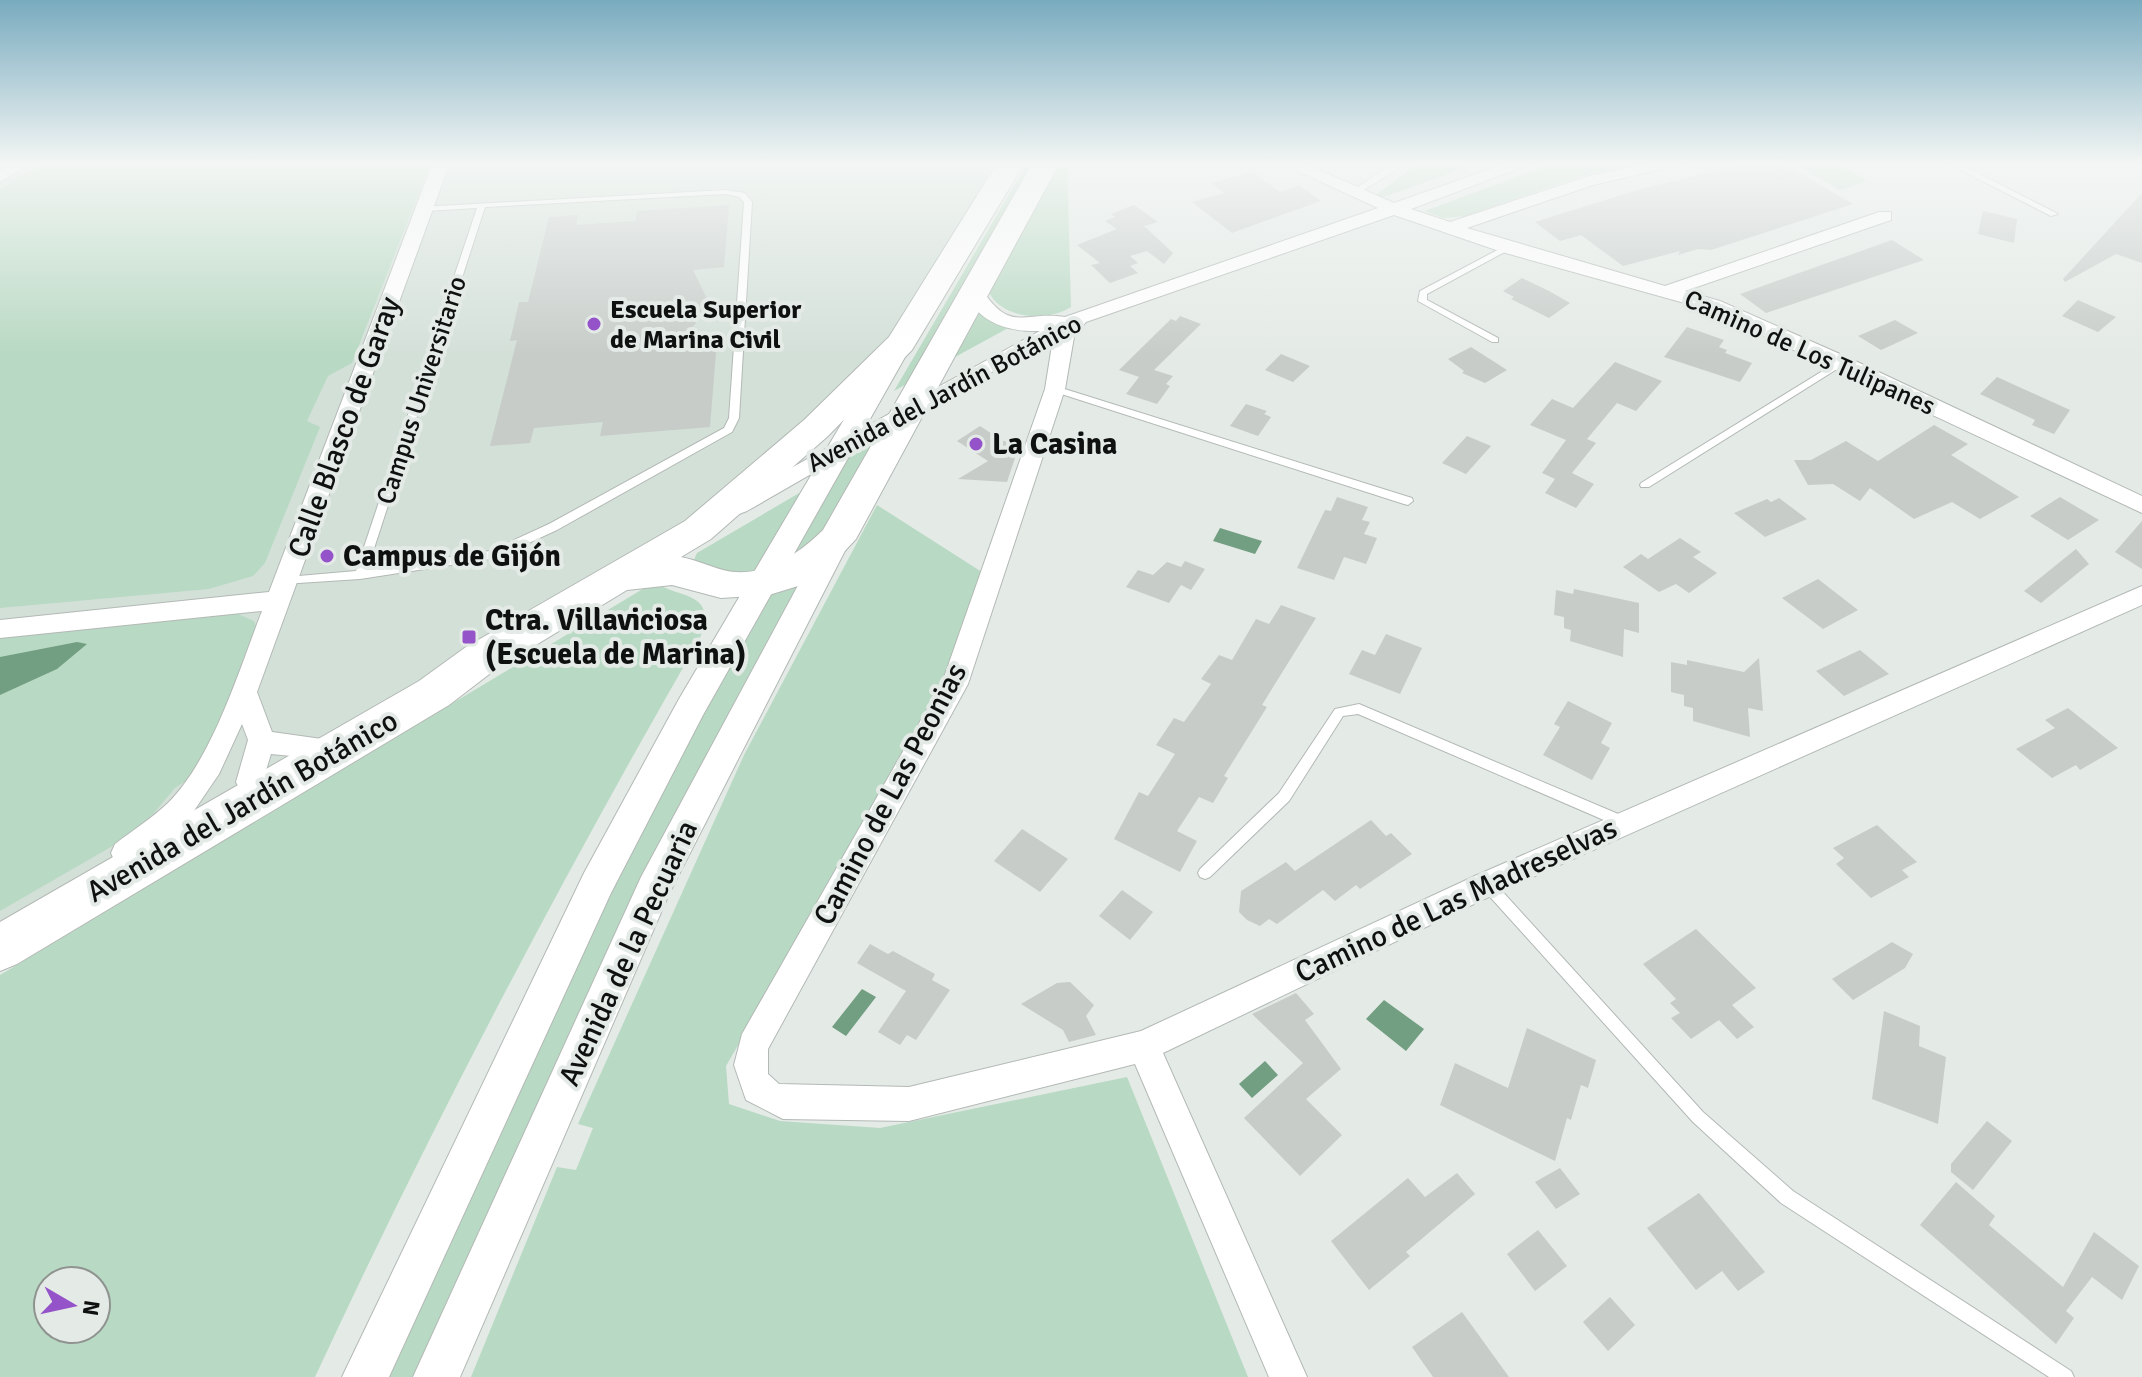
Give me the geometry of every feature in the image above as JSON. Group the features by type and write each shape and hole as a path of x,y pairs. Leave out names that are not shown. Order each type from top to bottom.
{"highway":[{"path":"698,530 816,428 901,343 973,226"},
{"name":"Avenida de la Pecuaria","path":"609,582 660,570 695,574 720,584 765,582 798,571 825,553 837,539 1011,226"},
{"name":"Avenida del Jardín Botánico","path":"0,926 125,853 264,763 434,693 481,658 698,530"},
{"name":"Avenida del Jardín Botánico","path":"0,948 198,832 264,763"}],"street":[{"name":"Calle Blasco de Garay","path":"264,763 244,692 418,226"},
{"name":"Avenida del Jardín Botánico","path":"698,530 841,446 1079,318 1340,226"},
{"name":"Camino de Los Tulipanes","path":"1445,226 1508,248 1713,305 1842,362 2142,505"},
{"path":"1450,228 1455,226"},
{"path":"1668,291 1855,226"},
{"path":"974,292 978,306 1019,325 1047,325 1079,318"},
{"name":"Camino de Las Peonias","path":"752,1083 748,1065 753,1045 955,684 1055,389 1064,336 1079,318"},
{"name":"Avenida de la Pecuaria","path":"365,1377 597,884 730,639 901,343"},
{"name":"Avenida de la Pecuaria","path":"436,1377 654,888 837,539"},
{"path":"720,584 730,603 730,639"},
{"path":"0,629 283,590"},
{"name":"Camino de Las Madreselvas","path":"752,1083 766,1098 783,1102 909,1104 1144,1046 1487,884 2142,595"},
{"path":"244,692 264,763"},
{"path":"1144,1046 1288,1377"}],"lane":[{"name":"Campus Universitario","path":"360,575 475,226"},
{"path":"283,590 492,555 553,527 728,430 734,418 746,226"},
{"path":"1495,340 1422,301 1423,293 1508,248"},
{"path":"1645,485 1842,362"},
{"path":"1055,389 1408,501"},
{"path":"1205,873 1284,797 1339,712 1359,709 1625,823"},
{"path":"1487,884 1698,1117 1787,1197 2065,1377"}],"shaded area":[{"name":"Campus de Gijón","path":"0,226 973,226 901,343 698,530 0,926"},
{"path":"0,226 406,226 352,363 328,376 307,421 320,427 265,563 253,576 209,589 0,608"},
{"path":"990,226 1000,226 910,382 894,391"},
{"path":"1024,226 1069,226 1071,307 1050,315 1014,313 995,301 989,292"},
{"path":"975,310 1010,327 944,363"},
{"path":"910,408 744,712 436,1377 365,1377 597,884 841,446"},
{"path":"806,489 754,579 692,564 697,553"},
{"path":"877,505 985,574 951,670 912,746 726,1066 729,1104 780,1121 880,1128 1127,1077 1248,1377 471,1377 557,1167 576,1170 593,1128 578,1124 744,755"},
{"path":"1220,528 1262,541 1255,554 1213,541"},
{"path":"651,584 686,595 699,603 705,620 700,638 499,1003 315,1377 0,1377 0,975"},
{"path":"220,606 254,621 262,644 209,766 175,788 153,814 116,844 0,911 0,629"},
{"path":"77,642 87,644 57,669 0,695 0,657"},
{"path":"862,989 876,997 846,1036 832,1027"},
{"path":"1384,1000 1424,1029 1406,1051 1366,1019"},
{"path":"1265,1061 1278,1075 1252,1098 1239,1084"}],"building":[{"name":"Escuela Superior de Marina Civil","path":"547,226 727,226 724,267 693,270 710,305 680,343 717,340 710,427 600,436 603,422 534,428 530,443 490,446 517,340 510,341 519,302 528,302"},
{"path":"1113,226 1144,226 1173,253 1164,264 1147,251 1130,256 1138,263 1130,266 1138,273 1110,283 1091,265 1100,263 1077,245 1117,229"},
{"path":"1223,226 1251,226 1232,233"},
{"path":"1541,226 1784,226 1711,250 1698,249 1678,255 1680,251 1623,266 1581,235 1560,241"},
{"path":"1980,226 2016,226 2014,243 1978,234"},
{"path":"2111,226 2142,226 2142,263 2116,254 2065,282 2063,279"},
{"path":"1892,240 1924,260 1766,313 1740,294"},
{"path":"1522,278 1570,303 1549,318 1511,299 1514,297 1503,291"},
{"path":"2078,300 2116,317 2098,332 2062,316"},
{"path":"1180,316 1201,324 1154,370 1173,376 1166,384 1170,386 1157,404 1126,394 1139,377 1119,370 1171,319 1176,321"},
{"path":"1895,320 1918,333 1881,350 1858,336"},
{"path":"1687,327 1724,340 1719,347 1727,350 1725,353 1752,363 1740,382 1664,357"},
{"path":"1471,347 1507,370 1485,383 1462,373 1464,371 1448,359"},
{"path":"1281,354 1310,366 1293,382 1265,370"},
{"path":"1615,362 1662,381 1636,411 1617,403 1587,439 1596,443 1572,473 1594,484 1576,508 1545,493 1555,479 1542,473 1566,440 1530,425 1552,399 1573,408"},
{"path":"1997,377 2070,410 2054,434 2032,425 2035,420 1980,394"},
{"path":"1246,404 1267,411 1264,414 1271,417 1258,436 1230,426"},
{"path":"1934,425 1968,444 1951,455 2019,497 1980,519 1952,502 1914,519 1870,488 1860,501 1833,484 1808,485 1794,460 1811,460 1846,441 1878,461"},
{"path":"980,426 1003,441 1021,440 1007,482 958,479 988,461 957,441"},
{"path":"1467,436 1491,446 1466,474 1442,463"},
{"path":"1337,497 1368,507 1362,520 1370,522 1364,534 1377,538 1366,564 1344,557 1334,580 1297,568 1325,510 1331,511"},
{"path":"2060,497 2099,520 2068,540 2030,516"},
{"path":"1779,498 1807,519 1765,537 1734,513 1767,499 1771,502"},
{"path":"2142,521 2142,569 2115,552"},
{"path":"1680,538 1701,552 1693,557 1717,573 1689,593 1676,584 1659,592 1623,567 1641,554 1648,559"},
{"path":"2076,549 2089,564 2041,603 2024,591"},
{"path":"1185,561 1205,569 1191,590 1181,585 1169,603 1126,587 1138,570 1153,575 1167,562 1181,567"},
{"path":"1818,579 1858,610 1823,629 1782,598"},
{"path":"1574,589 1639,603 1639,633 1624,629 1623,657 1570,641 1571,630 1564,628 1564,617 1554,615 1556,590 1573,594"},
{"path":"1281,605 1316,618 1262,705 1267,707 1224,776 1228,778 1213,803 1199,797 1177,831 1197,841 1180,872 1114,839 1139,792 1148,796 1175,754 1156,745 1174,718 1184,722 1211,684 1201,679 1219,655 1232,660 1256,619 1269,624"},
{"path":"1386,634 1422,648 1400,694 1349,674 1362,650 1375,655"},
{"path":"1860,650 1889,674 1844,696 1816,671"},
{"path":"1759,658 1763,711 1748,708 1750,737 1693,721 1693,708 1684,706 1684,695 1671,692 1671,662 1687,665 1687,660 1744,672"},
{"path":"1568,701 1612,723 1601,743 1610,748 1592,780 1543,755 1560,727 1554,724"},
{"path":"2068,708 2118,748 2080,770 2076,765 2052,778 2016,749 2055,728 2045,720"},
{"path":"1371,820 1386,836 1391,833 1412,854 1360,889 1356,885 1335,901 1323,890 1277,924 1269,919 1260,926 1239,912 1241,891 1286,862 1295,871"},
{"path":"1877,825 1917,862 1902,870 1909,877 1871,898 1836,864 1844,858 1833,848"},
{"path":"1022,829 1068,859 1040,892 994,861"},
{"path":"1122,890 1153,912 1130,940 1099,916"},
{"path":"1696,929 1756,988 1732,1005 1754,1027 1737,1039 1719,1020 1691,1039 1671,1018 1680,1013 1670,1003 1676,999 1643,964"},
{"path":"1892,942 1913,954 1905,968 1853,1000 1832,979"},
{"path":"870,944 888,954 893,951 935,974 932,980 950,990 916,1040 907,1035 900,1045 878,1032 906,991 857,963"},
{"path":"1070,982 1094,1005 1086,1016 1096,1035 1069,1042 1063,1030 1021,1004 1057,983"},
{"path":"1296,993 1314,1014 1305,1020 1341,1069 1306,1099 1342,1135 1300,1176 1244,1118 1303,1063 1252,1014"},
{"path":"1884,1011 1920,1026 1919,1046 1946,1057 1938,1124 1872,1099"},
{"path":"1527,1028 1596,1060 1588,1088 1581,1085 1571,1120 1567,1118 1555,1161 1440,1105 1455,1063 1508,1088"},
{"path":"1987,1121 2012,1141 1973,1190 1951,1172 1951,1164"},
{"path":"1560,1168 1580,1194 1556,1209 1535,1182"},
{"path":"1457,1173 1475,1194 1406,1252 1410,1256 1369,1290 1331,1241 1408,1178 1425,1197"},
{"path":"1956,1182 1995,1216 1989,1225 2063,1287 2094,1232 2139,1266 2122,1300 2092,1277 2066,1311 2074,1318 2056,1344 1920,1225"},
{"path":"1699,1193 1765,1272 1738,1291 1722,1271 1696,1290 1647,1228"},
{"path":"1538,1230 1567,1266 1535,1291 1507,1254"},
{"path":"1610,1297 1635,1325 1608,1351 1583,1322"},
{"path":"1462,1312 1509,1377 1433,1377 1412,1347"}],"place":[{"name":"Escuela Superior de Marina Civil","path":"594,324"},
{"name":"La Casina","path":"976,444"},
{"name":"Campus de Gijón","path":"327,556"},
{"name":"Ctra. Villaviciosa (Escuela de Marina)","path":"469,637"}]}
